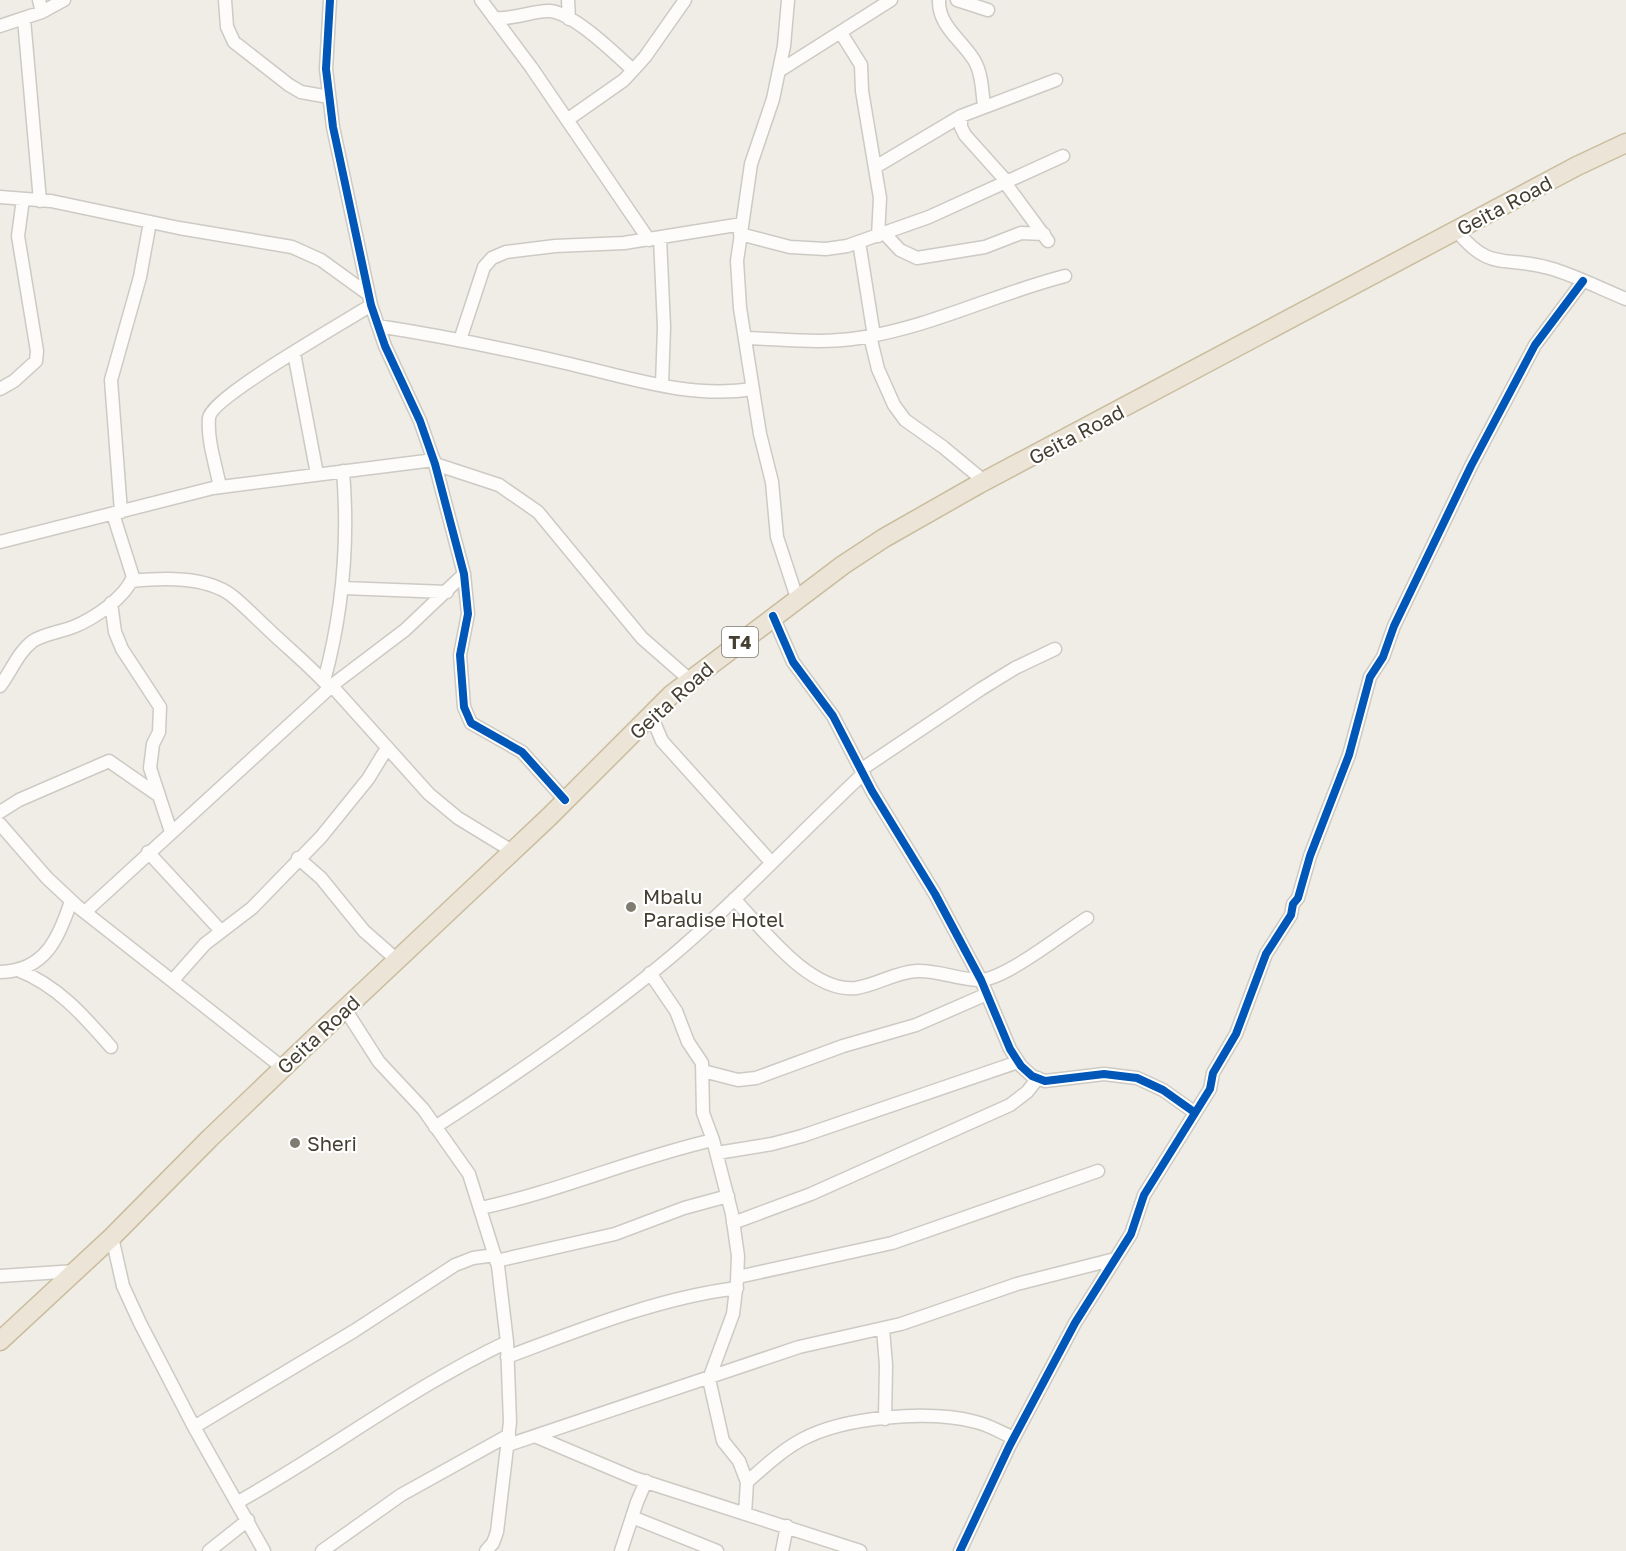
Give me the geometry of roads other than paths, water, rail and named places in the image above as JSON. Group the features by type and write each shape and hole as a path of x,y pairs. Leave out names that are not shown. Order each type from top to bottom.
{"highway":[{"name":"Geita Road","path":"0,1341 112,1237 283,1068 512,852 651,715 690,680 773,615 884,538 984,481 1577,166 1626,143"}],"street":[{"path":"0,26 24,19 40,6 64,0"},
{"path":"225,0 227,27 234,42 301,92 330,97"},
{"path":"330,0 326,69 344,188 370,300 378,326 420,421 434,462 464,574 468,614 460,655 460,686 464,707 471,723 522,752 565,800"},
{"path":"481,0 654,239 664,327 662,385"},
{"path":"568,0 569,19"},
{"path":"567,120 608,94 633,70 685,0"},
{"path":"788,0 784,46 773,99 752,164 737,261 740,308 753,389 772,482 777,537 797,598"},
{"path":"779,71 891,0"},
{"path":"939,0 940,14 945,23 975,61 984,106"},
{"path":"957,0 988,10"},
{"path":"494,18 508,19 552,11 569,19 633,70"},
{"path":"24,19 40,201"},
{"path":"841,33 861,65 862,91 877,166 881,234 900,250 917,258 985,247 1021,233 1046,237 1007,183 965,135 961,127 961,116"},
{"path":"877,166 961,116 1056,80"},
{"path":"460,340 484,267 492,258 525,249 654,239 741,229 790,247 826,249 859,242 881,234 1007,183 1063,156"},
{"path":"0,198 40,201 292,247 321,260 370,300"},
{"path":"0,389 14,381 36,361 37,351 18,236 23,199"},
{"path":"0,686 23,651 34,641 75,626 111,603 132,581 133,577 117,513 111,380 143,267 150,222"},
{"path":"1456,230 1472,250 1489,260 1526,262 1552,268 1626,299"},
{"path":"859,242 878,369 894,405 905,420 944,447 984,481"},
{"path":"745,338 834,340 872,336 920,326 1032,285 1065,276"},
{"path":"960,1551 1014,1438 1075,1323 1131,1234 1144,1195 1210,1089 1213,1073 1236,1034 1266,954 1291,915 1310,855 1349,755 1370,677 1383,657 1394,626 1481,447 1535,345 1583,281"},
{"path":"220,487 214,457 211,414 235,390 294,353 370,300"},
{"path":"378,326 460,340 708,393 753,389"},
{"path":"294,353 317,474"},
{"path":"0,542 220,487 434,462 499,485 538,512 642,638 690,680"},
{"path":"329,685 343,588 347,521 343,471"},
{"path":"85,912 329,685 405,630 464,574"},
{"path":"132,581 151,579 196,582 213,586 230,594 329,685 429,794 458,818 512,852"},
{"path":"343,588 447,592"},
{"path":"111,603 115,632 122,649 160,707 160,725 153,744 150,768 171,832"},
{"path":"773,615 793,662 833,716 872,792 935,894 981,980 1018,1062 1045,1081 1104,1074 1137,1078 1163,1090 1194,1112"},
{"path":"435,1127 540,1059 650,973 734,899 863,771 990,684 1055,649"},
{"path":"651,715 662,741 771,862"},
{"path":"173,980 221,930 252,908 298,858 321,837 349,803 387,748"},
{"path":"0,812 20,800 109,761 158,795"},
{"path":"0,824 47,878 71,901 283,1068"},
{"path":"148,852 221,930"},
{"path":"298,858 321,878 364,931 398,960"},
{"path":"734,899 796,963 819,980 838,987 855,988 897,973 918,970 981,980 1020,963 1087,918"},
{"path":"0,972 27,968 46,956 60,934 71,901"},
{"path":"18,970 46,982 61,993 111,1047"},
{"path":"650,973 676,1011 703,1071 701,1096 703,1113 715,1147 733,1223 738,1256 733,1314 709,1379 723,1441 739,1461 747,1482 745,1514"},
{"path":"703,1071 738,1080 756,1078 843,1046 916,1025 987,994"},
{"path":"345,1009 379,1062 423,1109 469,1174 496,1258 507,1342 509,1440 497,1532 493,1543 486,1551"},
{"path":"481,1208 529,1198 685,1147 772,1144 802,1136 863,1113 1018,1062"},
{"path":"733,1223 811,1194 1010,1105 1027,1092 1038,1078"},
{"path":"507,1357 697,1293 892,1243 1098,1171"},
{"path":"194,1428 354,1331 454,1265 473,1258 496,1258 615,1234 684,1208 728,1196"},
{"path":"112,1237 123,1286 194,1428 264,1551"},
{"path":"322,1551 401,1495 509,1440 537,1437 799,1347 883,1329 949,1309 1017,1284 1115,1259"},
{"path":"0,1275 76,1271"},
{"path":"883,1329 886,1365 885,1419"},
{"path":"238,1502 283,1477 457,1365 507,1342"},
{"path":"747,1482 776,1456 803,1439 841,1425 885,1419 946,1416 978,1422 1014,1438"},
{"path":"537,1437 646,1481 860,1551"},
{"path":"621,1551 646,1481"},
{"path":"632,1517 717,1551"},
{"path":"209,1551 248,1520"},
{"path":"782,1551 787,1526"}],"place":[{"name":"Mbalu Paradise Hotel","path":"631,907"},
{"name":"Sheri","path":"295,1143"}]}
